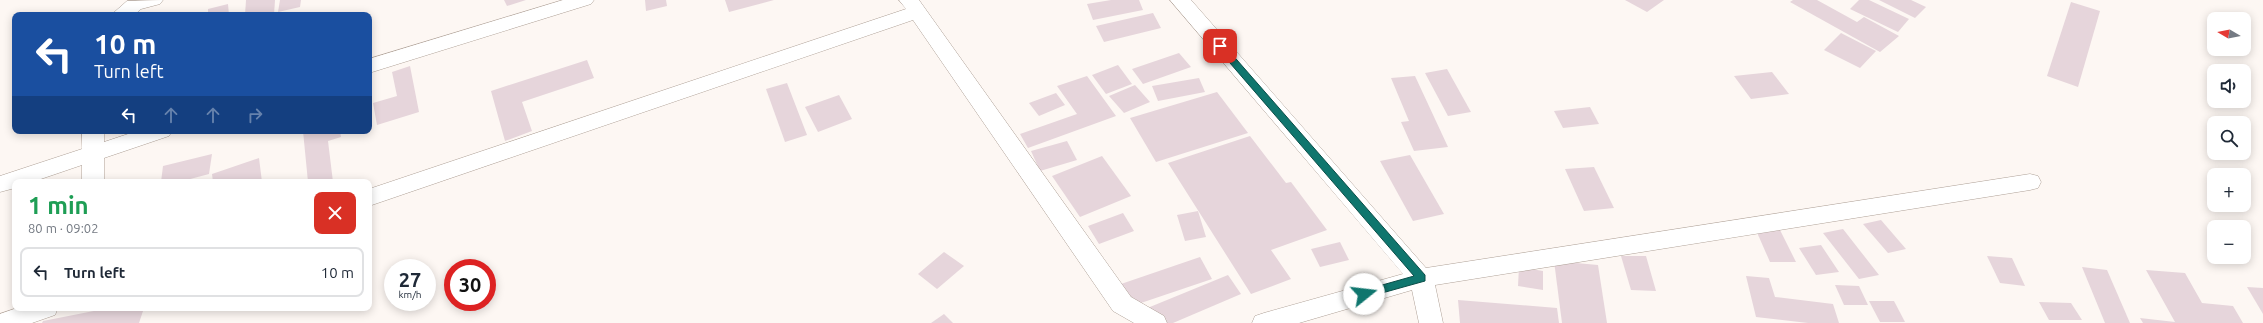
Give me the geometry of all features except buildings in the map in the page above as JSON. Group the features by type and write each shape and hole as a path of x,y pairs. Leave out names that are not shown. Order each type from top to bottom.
{"street":[{"path":"125,12 134,5 153,0"},
{"path":"372,65 548,5 584,0"},
{"path":"1180,0 1421,278 1431,323"},
{"path":"372,197 913,6 1122,304 1155,323"},
{"path":"93,134 93,179"},
{"path":"14,179 92,152 151,134"},
{"path":"0,184 12,180"},
{"path":"1264,323 1421,278 2030,182"},
{"path":"3,323 37,311"}],"route":[{"path":"1220,46 1421,278 1364,294"}]}
